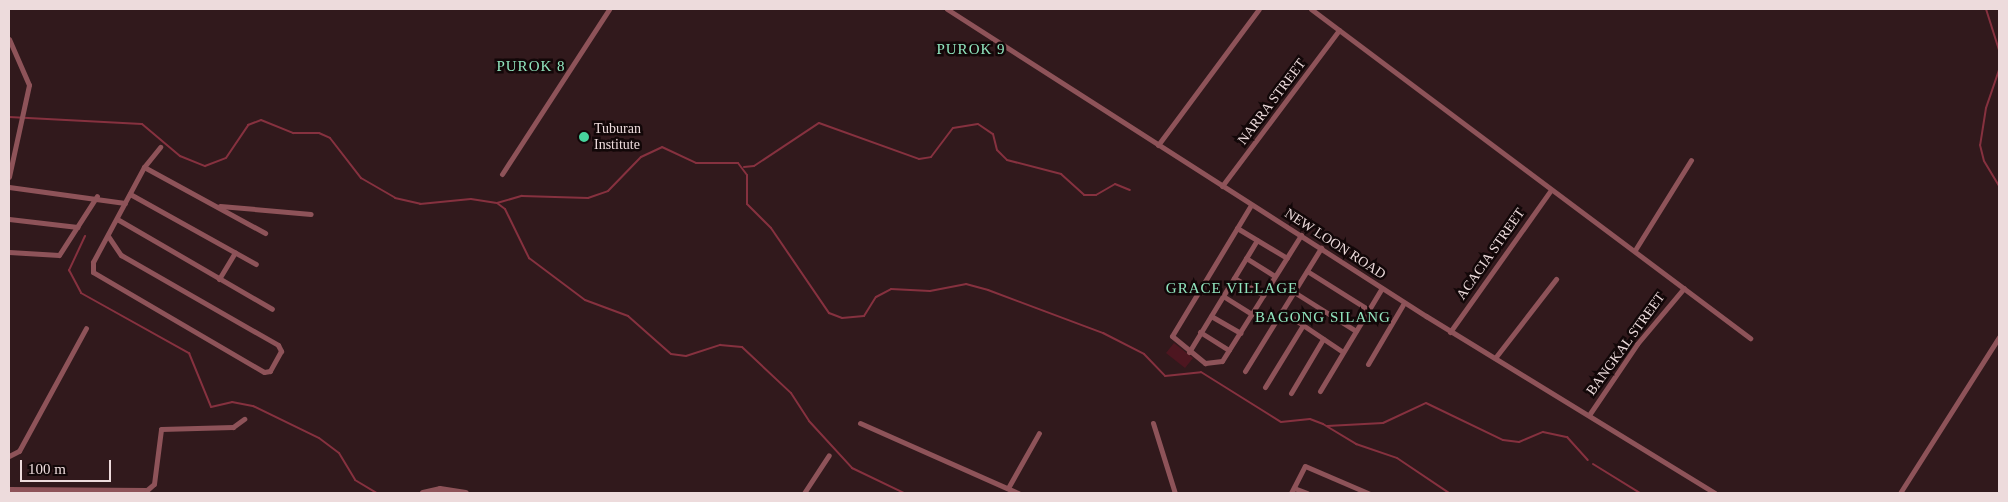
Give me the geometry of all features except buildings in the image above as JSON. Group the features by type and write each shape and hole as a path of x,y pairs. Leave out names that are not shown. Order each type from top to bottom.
{"street":[{"path":"502,174 609,9"},
{"name":"NEW LOON ROAD","path":"947,9 1450,332 1589,415 1712,492"},
{"path":"1158,145 1259,9"},
{"path":"1311,9 1750,338"},
{"name":"NARRA STREET","path":"1222,186 1339,30"},
{"path":"9,39 28,77 9,177"},
{"path":"108,236 121,255 278,345 281,351 270,371 264,372 95,275 91,266 144,167 160,147"},
{"path":"1635,250 1691,160"},
{"path":"144,167 265,233"},
{"path":"9,187 98,196 126,203"},
{"name":"ACACIA STREET","path":"1450,332 1551,190"},
{"path":"130,194 256,264"},
{"path":"9,252 59,255 98,196"},
{"path":"1251,204 1172,338 1189,352 1212,366 1229,350 1301,235"},
{"path":"218,206 311,214"},
{"path":"9,219 78,227"},
{"path":"117,219 272,309"},
{"path":"1237,228 1287,258"},
{"path":"1189,352 1258,240"},
{"path":"1245,371 1321,248"},
{"path":"219,279 235,252"},
{"path":"1246,258 1275,276"},
{"path":"1307,270 1369,310"},
{"path":"1234,278 1263,295"},
{"path":"1495,358 1556,279"},
{"path":"1320,391 1382,288"},
{"name":"BANGKAL STREET","path":"1589,415 1637,344 1684,288"},
{"path":"1294,292 1356,331"},
{"path":"1223,296 1252,314"},
{"path":"1368,364 1404,302"},
{"path":"1282,311 1343,352"},
{"path":"1211,316 1240,333"},
{"path":"1265,387 1303,325"},
{"path":"9,456 19,451 86,328"},
{"path":"1200,332 1229,350"},
{"path":"1900,493 1999,337"},
{"path":"1291,393 1323,339"},
{"path":"9,489 146,490 154,484 161,429 233,427 244,419"},
{"path":"860,423 1018,493"},
{"path":"1153,423 1175,493"},
{"path":"1008,488 1039,433"},
{"path":"804,493 829,455"},
{"path":"1291,493 1305,466 1368,493"},
{"path":"1294,488 1307,493"},
{"path":"423,493 440,489 466,493"}],"shaded area":[{"path":"1174,343 1193,358 1185,368 1166,353"}],"waterway":[{"path":"1986,9 1999,50"},
{"path":"1999,70 1986,108 1980,145 1984,161 1999,186"},
{"path":"9,117 142,124 180,156 205,166 226,158 248,125 261,120 293,133 319,133 330,138 361,178 395,198 420,204 471,199 497,203 505,209 529,258 585,300 628,316 671,354 686,356 720,345 742,347 791,393 809,421 852,468 904,493"},
{"path":"744,167 754,166 819,123 919,159 931,157 953,128 978,124 993,134 997,150 1007,160 1061,174 1084,195 1096,195 1115,184 1130,190"},
{"path":"497,203 522,196 588,198 608,191 641,157 662,147 696,163 738,163 747,175 747,204 771,228 829,313 842,318 864,316 876,297 891,289 930,291 966,284 988,290 1103,333 1144,354 1165,376 1201,372 1281,422 1310,419 1323,424 1356,444 1397,458 1449,493"},
{"path":"85,236 69,270 81,293 189,353 211,407 232,402 253,406 319,438 339,453 355,480 377,493"},
{"path":"1327,426 1383,423 1426,403 1503,440 1519,442 1543,432 1567,437 1588,460"},
{"path":"1593,464 1640,493"}],"place":[{"name":"Tuburan Institute","path":"584,137"}],"district":[{"name":"PUROK 9","path":"971,50"},
{"name":"PUROK 8","path":"531,67"},
{"name":"GRACE VILLAGE","path":"1232,289"},
{"name":"BAGONG SILANG","path":"1323,318"}]}
